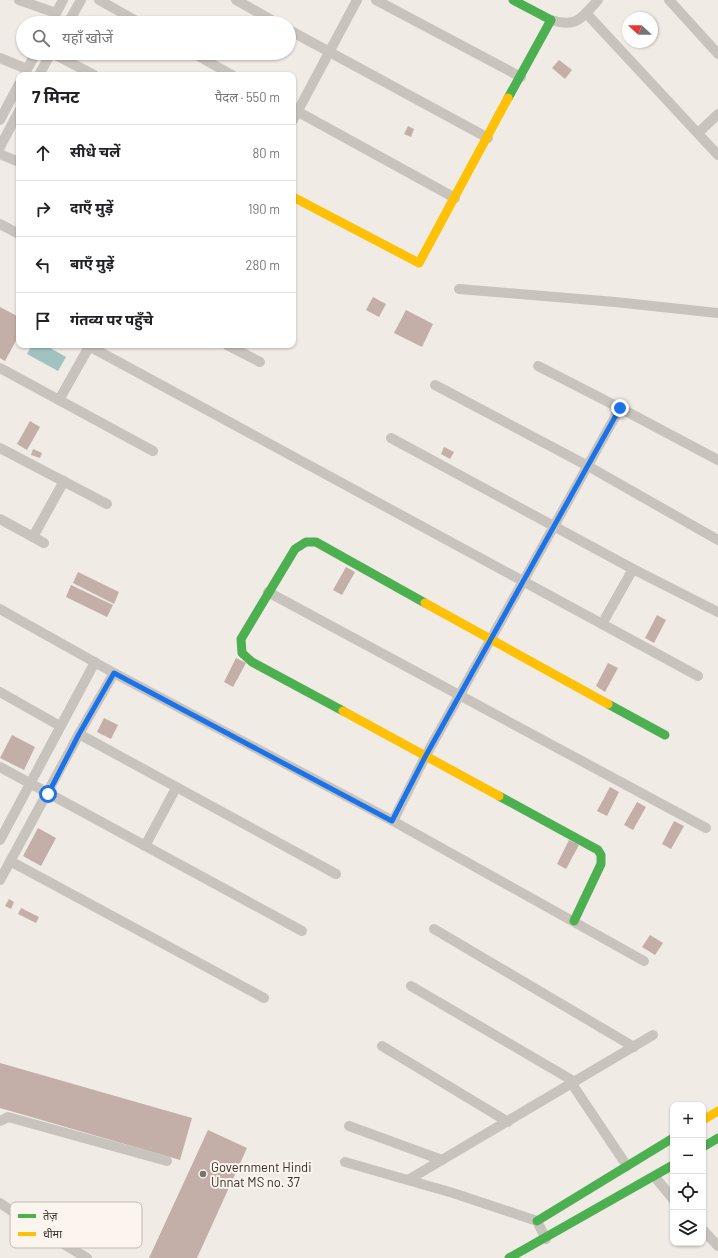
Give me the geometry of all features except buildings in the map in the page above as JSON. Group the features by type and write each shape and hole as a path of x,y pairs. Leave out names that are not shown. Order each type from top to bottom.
{"street":[{"path":"19,0 56,13"},
{"path":"54,16 63,0"},
{"path":"72,16 81,0"},
{"path":"99,0 128,16"},
{"path":"236,0 265,16"},
{"path":"296,110 357,0"},
{"path":"376,0 521,77"},
{"path":"513,0 551,20 565,24 578,22 598,0"},
{"path":"669,0 718,54"},
{"path":"586,13 718,155"},
{"path":"296,199 419,263 551,20"},
{"path":"296,34 488,138"},
{"path":"0,58 25,72 32,60"},
{"path":"41,72 48,60"},
{"path":"65,60 88,72"},
{"path":"205,60 227,72"},
{"path":"0,147 15,127 0,121 16,90"},
{"path":"698,133 718,114"},
{"path":"296,115 455,198"},
{"path":"0,154 16,161"},
{"path":"0,224 16,232"},
{"path":"459,289 615,302 718,313"},
{"path":"59,400 89,348"},
{"path":"94,348 698,676"},
{"path":"233,348 260,362"},
{"path":"538,366 718,460"},
{"path":"0,368 153,450"},
{"path":"435,385 588,466 718,540"},
{"path":"392,821 425,757 620,408"},
{"path":"391,438 633,570 718,612"},
{"path":"0,448 106,504"},
{"path":"33,537 64,481"},
{"path":"0,519 44,543"},
{"path":"574,921 600,864 601,855 598,850 252,662 242,654 241,639 295,549 306,542 316,542 665,735"},
{"path":"602,624 633,570"},
{"path":"268,592 706,828"},
{"path":"0,609 114,673 392,821 644,961"},
{"path":"0,840 95,662"},
{"path":"0,880 48,794 79,734 114,673"},
{"path":"0,692 60,726"},
{"path":"79,734 336,874"},
{"path":"0,767 302,931"},
{"path":"145,846 176,788"},
{"path":"10,861 264,998"},
{"path":"434,929 634,1047"},
{"path":"411,986 573,1083 627,1166"},
{"path":"408,1180 653,1035"},
{"path":"382,1046 508,1122"},
{"path":"706,1118 718,1111"},
{"path":"0,1121 8,1117 167,1161"},
{"path":"349,1126 442,1160"},
{"path":"706,1145 718,1138"},
{"path":"537,1221 670,1140"},
{"path":"345,1162 453,1193 537,1221 546,1239"},
{"path":"510,1258 670,1168"},
{"path":"654,1177 670,1196"},
{"path":"0,1203 10,1210"},
{"path":"706,1233 718,1246"},
{"path":"70,1248 87,1258"}],"water":[{"path":"30,348 50,348 66,357 58,371 27,354"}],"traffic: fast":[{"path":"508,98 551,20 513,0"},
{"path":"343,711 252,662 242,653 241,639 295,549 306,542 316,542 425,603"},
{"path":"608,704 665,735"},
{"path":"499,796 598,850 601,855 601,864 574,921"},
{"path":"706,1145 718,1138"},
{"path":"537,1221 670,1140"},
{"path":"509,1258 670,1167"}],"traffic: slow":[{"path":"296,199 419,263 508,98"},
{"path":"425,603 608,704"},
{"path":"343,711 499,796"},
{"path":"706,1118 718,1111"}],"place":[{"name":"Government Hindi Unnat MS no. 37","path":"203,1174"}],"route":[{"path":"48,794 79,734 114,673 392,821 425,757 620,408"}]}
